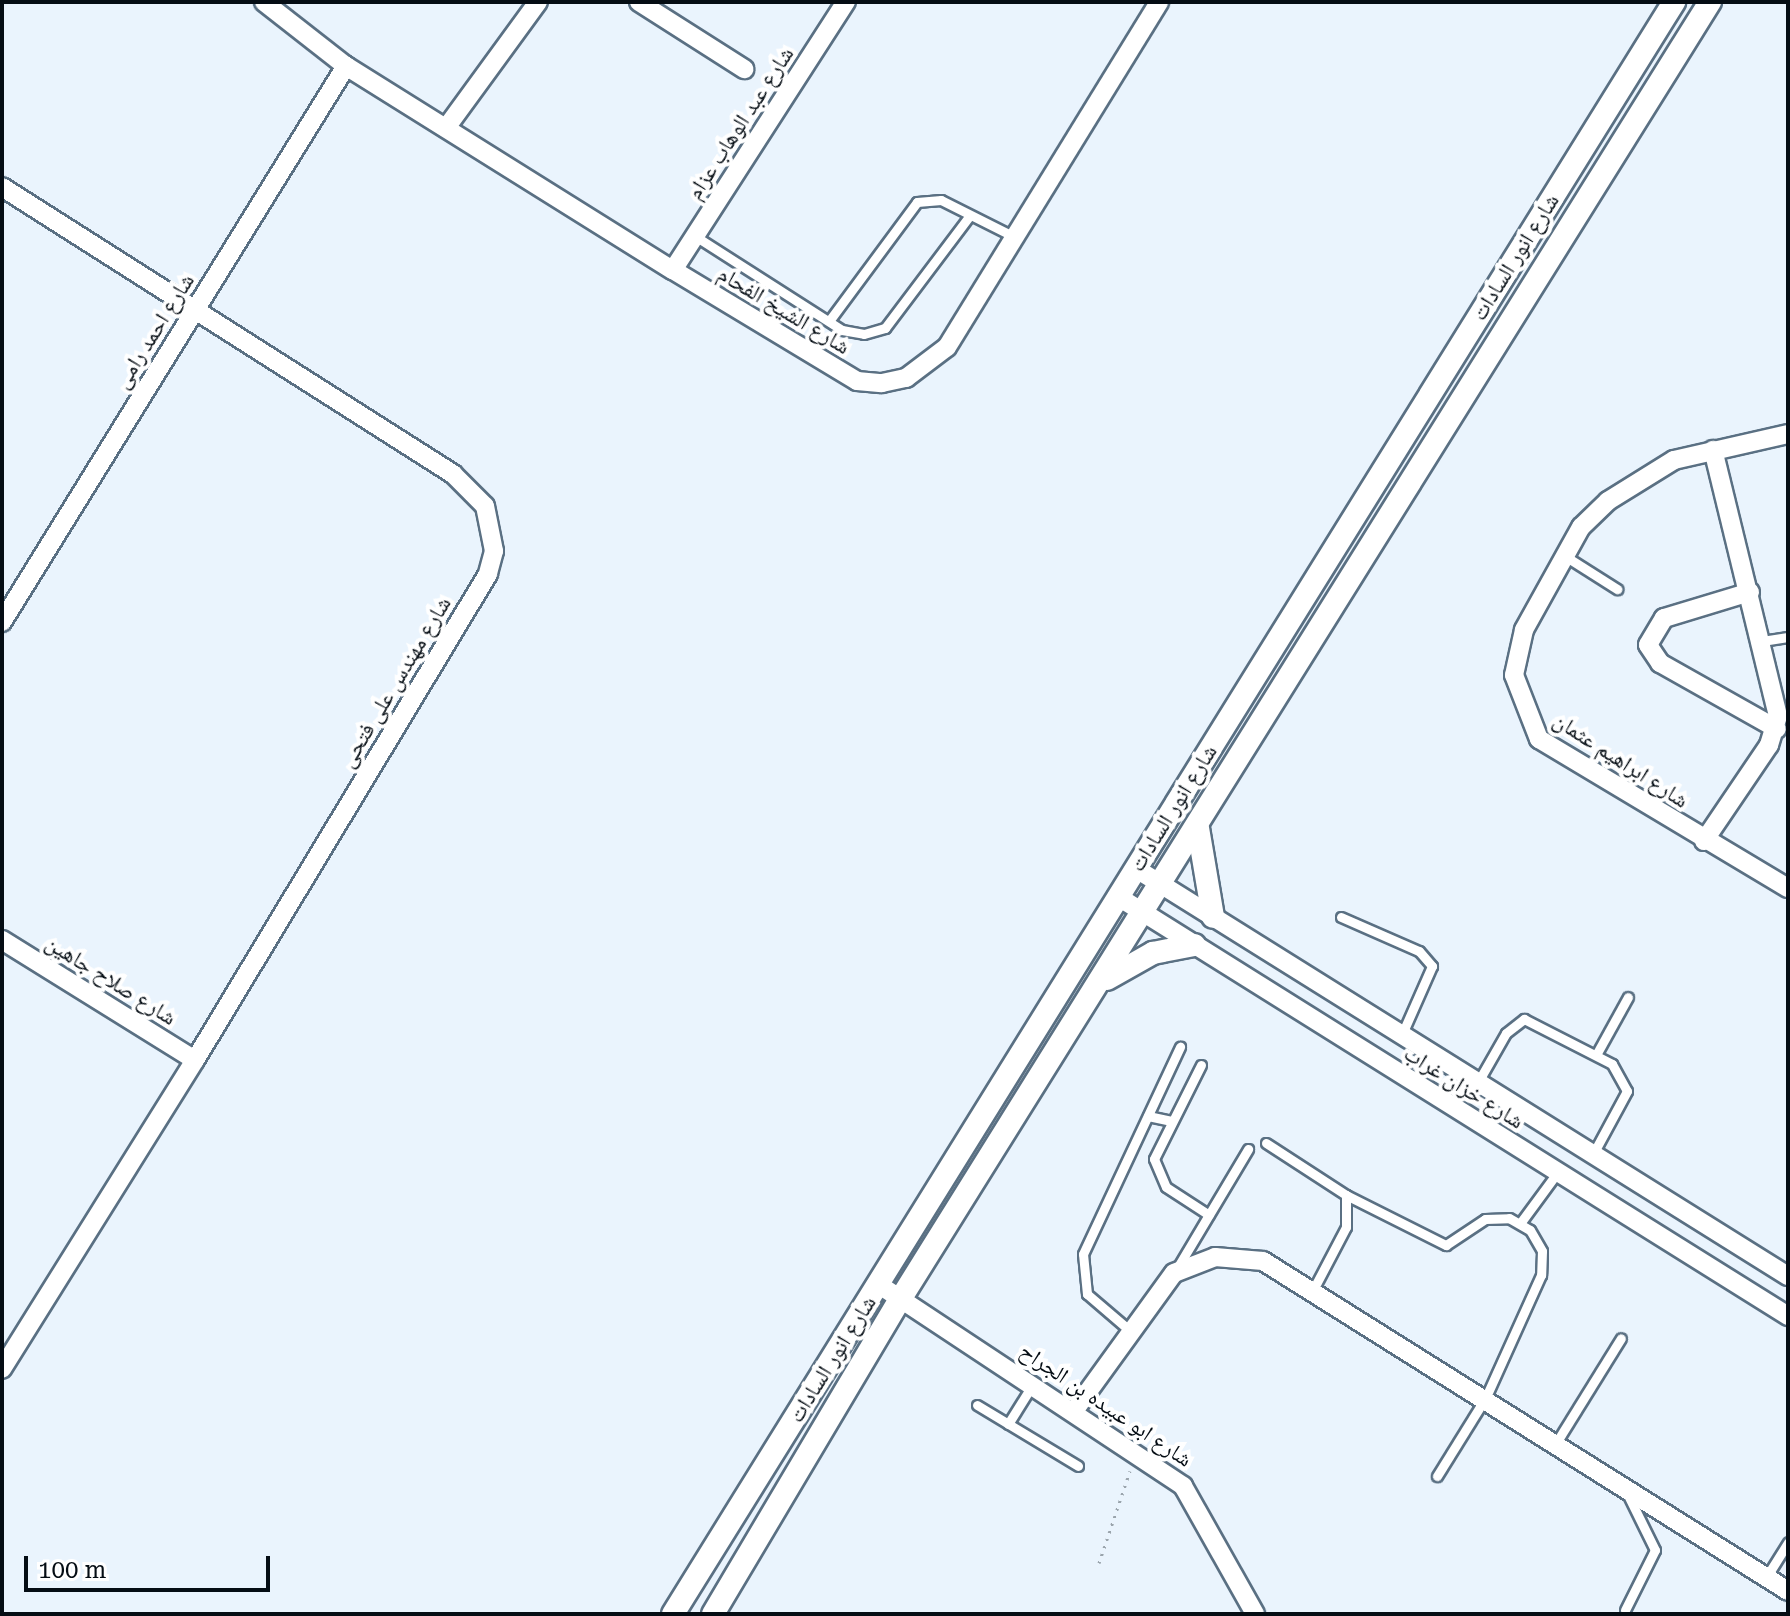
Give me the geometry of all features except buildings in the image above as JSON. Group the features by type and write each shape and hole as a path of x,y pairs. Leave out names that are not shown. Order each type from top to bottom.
{"street":[{"name":"شارع الشيخ الفحام","path":"264,2 346,66 673,270 857,381 882,383 918,372 947,347 1159,2"},
{"path":"446,128 538,2"},
{"path":"639,2 744,69"},
{"name":"شارع عبد الوهاب عزام","path":"673,270 846,2"},
{"name":"شارع انور السادات","path":"673,1614 1674,2"},
{"name":"شارع انور السادات","path":"713,1614 901,1298 1102,981 1710,2"},
{"name":"شارع احمد رامى","path":"2,622 346,66"},
{"name":"شارع مهندس على فتحى","path":"2,187 197,307 471,487 485,506 494,551 488,574 195,1060 2,1369"},
{"name":"شارع ابراهيم عثمان","path":"1788,434 1713,450 1640,478 1581,527 1516,652 1526,720 1539,739 1704,841 1788,888"},
{"path":"1704,841 1778,738 1762,641 1713,450"},
{"path":"1750,592 1664,618 1648,645 1660,663 1778,738"},
{"path":"1198,827 1213,917"},
{"name":"شارع خزان غراب","path":"1135,868 1788,1276"},
{"name":"شارع خزان غراب","path":"1117,896 1788,1316"},
{"name":"شارع صلاح جاهين","path":"2,940 195,1060"},
{"path":"1102,981 1153,953 1194,945"},
{"path":"1670,1242 1687,1213"},
{"path":"1074,1411 1128,1329 1174,1273 1192,1261 1241,1257 1314,1288 1788,1591"},
{"name":"شارع ابو عبيده بن الجراح","path":"878,1284 1140,1453 1200,1505 1255,1614"}],"lane":[{"path":"829,321 907,209 941,200 1015,237"},
{"path":"695,236 853,333 885,328 970,215"},
{"path":"1565,556 1617,589"},
{"path":"1762,641 1788,637"},
{"path":"1341,917 1419,951 1432,966 1402,1034"},
{"path":"1596,1055 1628,997"},
{"path":"1478,1082 1506,1033 1524,1019 1596,1055 1621,1071 1627,1091 1593,1154"},
{"path":"1128,1329 1095,1305 1081,1267 1180,1047"},
{"path":"1201,1065 1156,1148 1155,1169 1166,1187 1209,1215"},
{"path":"1148,1116 1171,1121"},
{"path":"1266,1143 1346,1195 1446,1245 1485,1219 1521,1222 1542,1251 1541,1275 1486,1397 1437,1476"},
{"path":"1174,1273 1248,1149"},
{"path":"1521,1222 1557,1173"},
{"path":"1314,1288 1346,1227 1346,1195"},
{"path":"1556,1443 1621,1338"},
{"path":"1008,1424 1033,1384"},
{"path":"977,1405 1078,1466"},
{"path":"1625,1487 1655,1550 1625,1610"},
{"path":"1767,1576 1788,1542"}],"path":[{"path":"1099,1563 1140,1453"}]}
